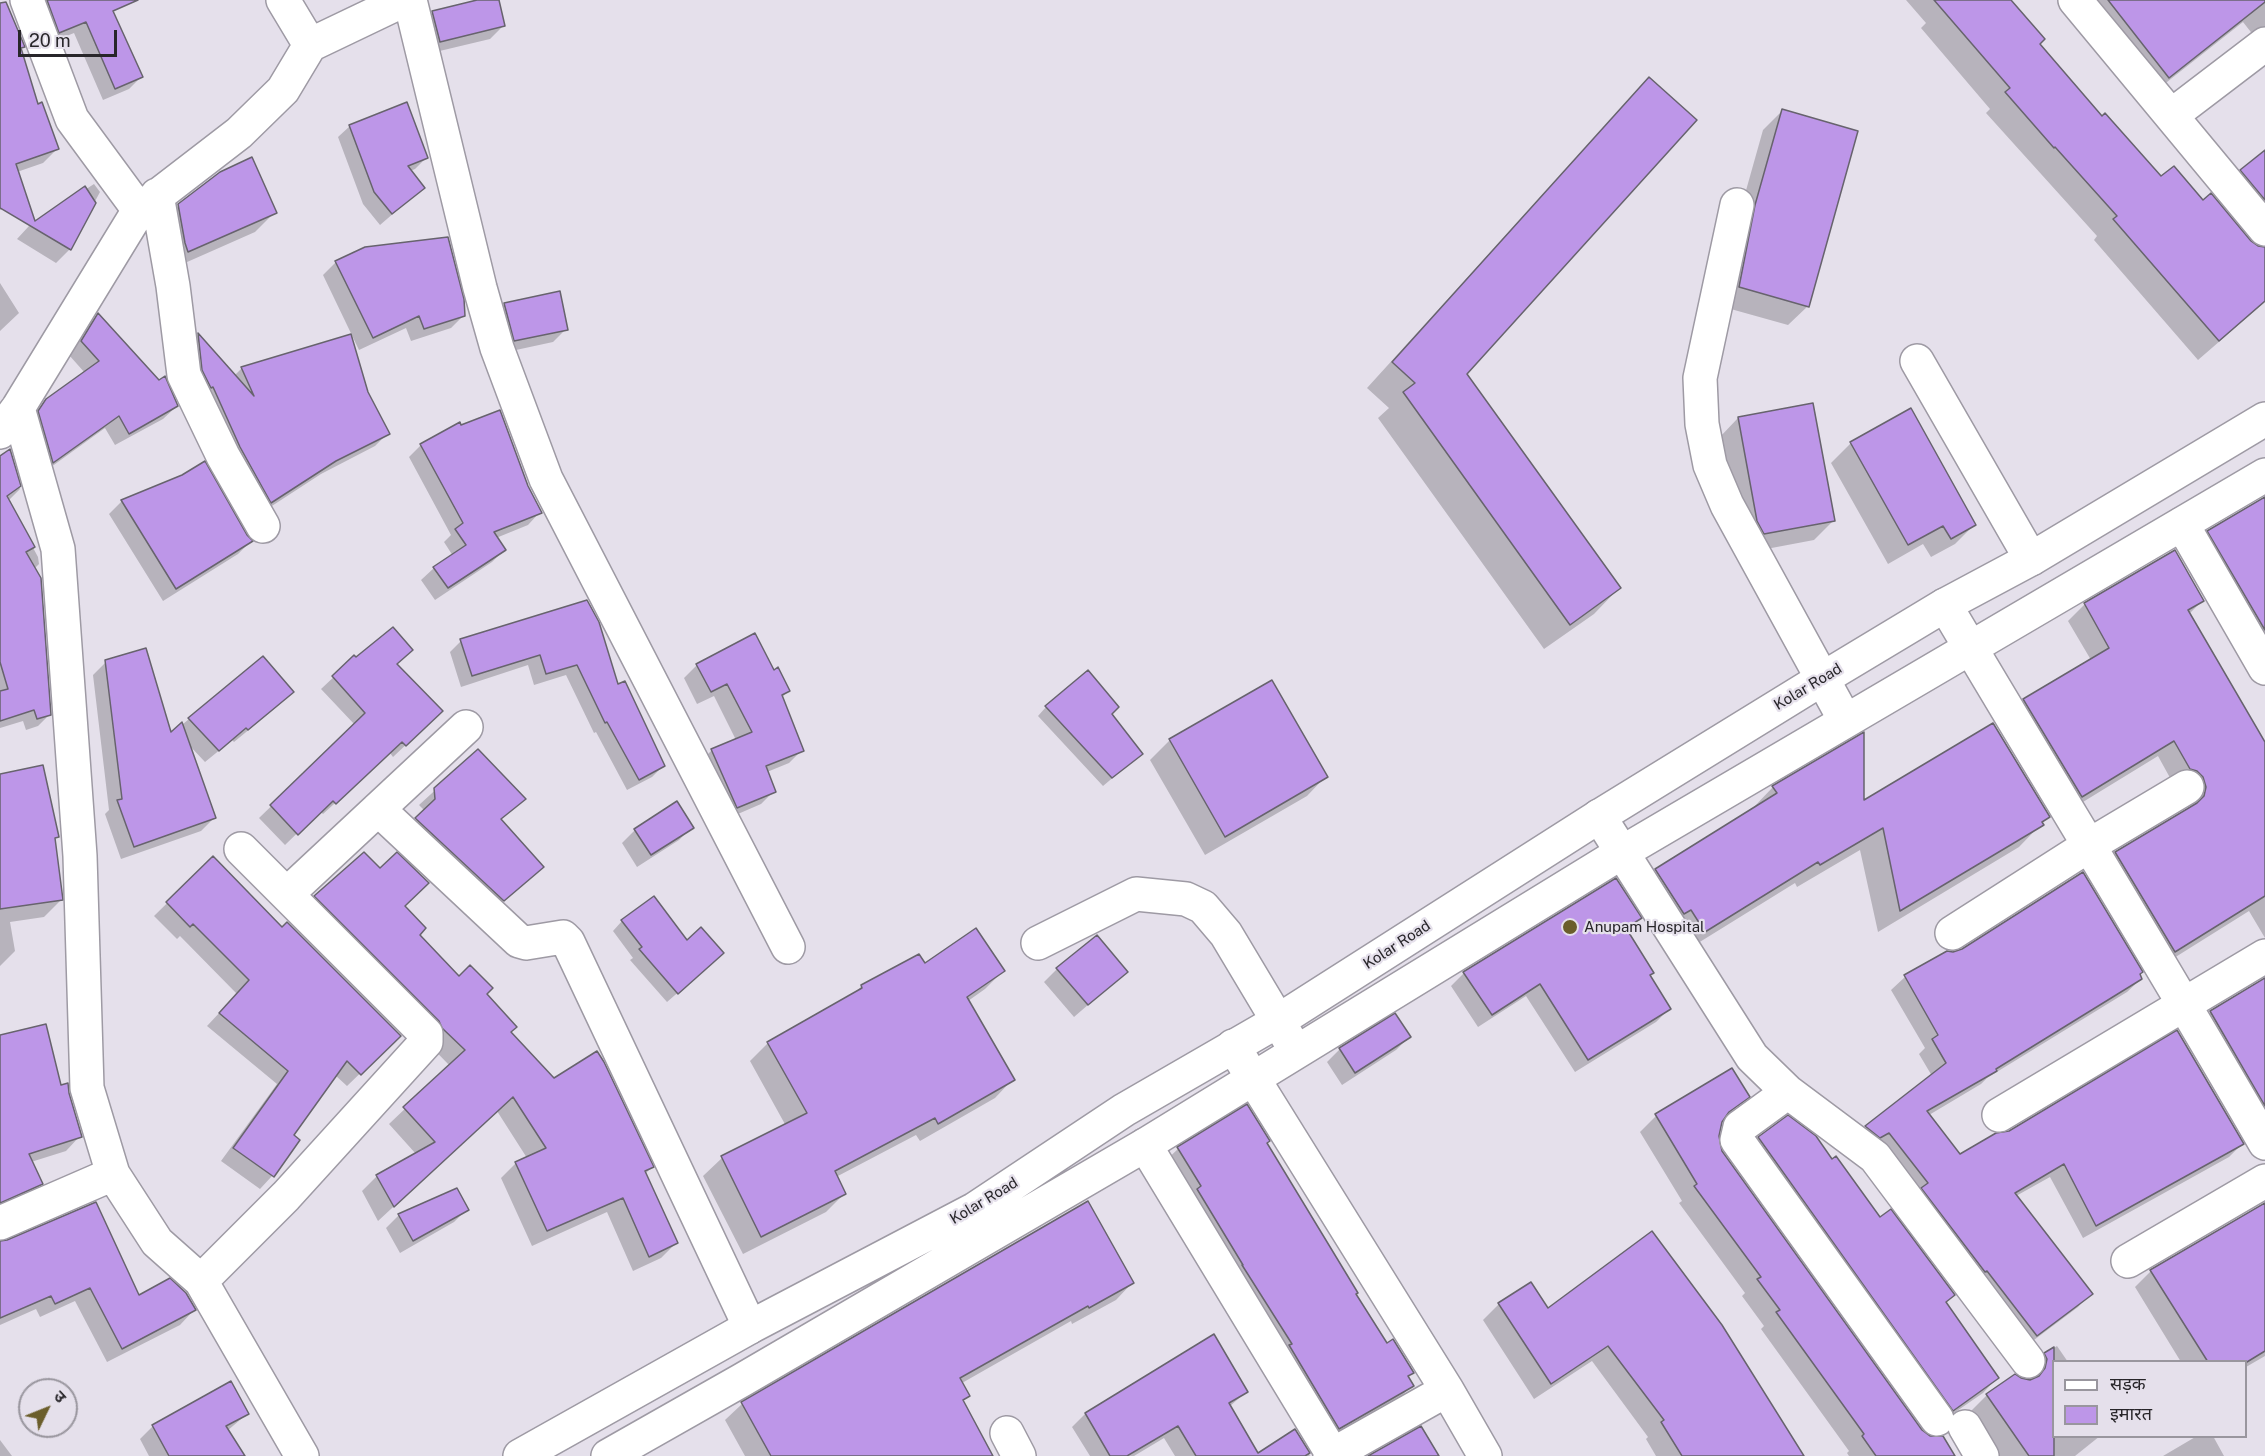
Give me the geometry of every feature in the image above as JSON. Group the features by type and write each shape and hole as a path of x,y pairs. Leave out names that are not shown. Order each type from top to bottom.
{"street":[{"path":"27,0 72,119 148,203 173,286 184,375 223,456 263,526"},
{"path":"283,0 310,45"},
{"path":"302,1456 201,1281 157,1242 113,1174 87,1088 80,856 58,549 9,420 148,203 239,133 283,90 310,45 404,0"},
{"path":"410,0 480,288 497,348 546,479 788,947"},
{"path":"2075,0 2265,230"},
{"path":"2172,115 2265,44"},
{"path":"1737,205 1700,378 1702,424 1710,465 1727,505 1845,720"},
{"path":"1917,361 2031,559"},
{"name":"Kolar Road","path":"520,1456 750,1327 975,1209 1124,1110 1278,1021 1599,816 1822,679 1945,605 2031,559 2265,419"},
{"path":"608,1456 1145,1145 1621,853 1970,646 2265,475"},
{"path":"2182,524 2265,668"},
{"path":"1945,605 2088,846 2186,1004 2265,1143"},
{"path":"287,894 466,727"},
{"path":"1952,933 2088,846 2187,787"},
{"path":"378,809 519,941 526,943 563,937 568,942 750,1327"},
{"path":"1599,816 1752,1057 1788,1092 1875,1157 2028,1361"},
{"path":"201,1281 286,1196 426,1042 426,1034 241,849"},
{"path":"1038,943 1136,894 1186,899 1203,907 1226,934 1296,1051"},
{"path":"1999,1115 2265,956"},
{"path":"1233,1046 1447,1390 1485,1456"},
{"path":"1788,1092 1740,1127 1737,1140 1951,1423 1982,1456"},
{"path":"1145,1145 1331,1455 1447,1390"},
{"path":"0,1223 113,1174"},
{"path":"2128,1260 2265,1181"},
{"path":"679,1367 699,1404"}],"building":[{"path":"47,0 138,0 113,11 143,77 115,89 86,22 59,33"},
{"path":"477,0 499,0 505,26 440,42 432,11"},
{"path":"1934,0 2011,0 2045,39 2040,44 2102,116 2105,113 2161,176 2174,166 2203,200 2211,193 2251,241 2258,246 2265,247 2265,301 2219,341 2113,219 2117,216 2005,92 2010,88"},
{"path":"2108,0 2265,0 2265,2 2169,78"},
{"path":"6,2 25,47 21,48 38,104 42,102 59,149 16,164 35,221 85,186 96,203 71,250 0,208 0,3"},
{"path":"1649,77 1697,120 1467,374 1621,588 1570,625 1403,392 1415,383 1392,362"},
{"path":"407,102 428,158 408,166 425,188 392,214 374,192 349,125"},
{"path":"1782,109 1858,131 1809,307 1739,287 1755,205"},
{"path":"2265,150 2265,200 2240,170"},
{"path":"252,157 277,213 188,252 178,204 220,172"},
{"path":"448,237 464,299 465,316 424,329 419,316 373,338 335,261 365,247"},
{"path":"560,291 568,330 514,341 504,303"},
{"path":"98,313 159,380 165,376 178,406 129,434 119,416 53,463 38,411 46,399 99,361 81,341"},
{"path":"198,333 254,396 241,367 351,334 368,392 390,434 336,461 271,503 240,447 213,387 211,388 202,370"},
{"path":"1813,403 1835,521 1764,534 1757,521 1738,417"},
{"path":"1911,408 1976,525 1951,539 1943,526 1908,545 1850,442"},
{"path":"500,410 528,486 542,513 494,532 506,550 448,588 433,567 466,545 455,529 463,523 420,444 460,422 461,425"},
{"path":"10,449 21,486 7,496 35,547 26,552 41,578 51,715 37,719 34,710 0,721 0,691 8,689 0,662 0,456"},
{"path":"205,461 247,535 253,541 176,589 121,500 182,475"},
{"path":"2265,497 2265,630 2207,531"},
{"path":"2175,550 2204,601 2188,610 2265,742 2265,896 2175,952 2115,852 2197,803 2204,796 2206,787 2203,777 2197,771 2190,769 2174,741 2082,797 2023,699 2109,648 2084,603"},
{"path":"587,600 599,622 618,684 625,681 665,766 639,780 607,722 605,723 577,665 546,674 540,655 472,676 460,639"},
{"path":"393,627 413,650 397,664 443,711 406,746 402,742 336,804 333,801 298,835 270,805 365,713 332,676 354,655 356,657"},
{"path":"755,633 774,670 778,667 790,691 782,695 804,751 766,766 776,792 737,808 711,749 752,732 727,684 711,692 696,664"},
{"path":"146,648 171,732 182,722 216,818 134,847 117,800 122,799 105,660"},
{"path":"263,656 294,692 219,751 188,718"},
{"path":"1088,670 1119,707 1112,714 1143,754 1112,778 1045,706"},
{"path":"1272,680 1328,777 1225,837 1169,739"},
{"path":"1993,723 2050,817 2042,822 2044,825 1900,911 1883,828 1820,865 1818,862 1705,932 1691,910 1684,914 1655,869 1777,793 1772,786 1864,732 1864,800"},
{"path":"478,749 526,799 501,819 544,867 504,901 415,818 435,799 434,788"},
{"path":"43,765 59,837 55,838 63,900 0,909 0,774"},
{"path":"677,801 694,828 651,855 634,829"},
{"path":"364,852 380,868 397,852 429,883 405,906 426,928 420,935 459,976 470,965 493,988 487,994 517,1027 511,1032 554,1078 597,1051 654,1167 645,1171 678,1243 649,1257 623,1198 547,1231 515,1162 546,1148 513,1097 394,1207 376,1175 435,1142 403,1107 465,1050 314,896"},
{"path":"213,856 282,927 287,922 401,1036 361,1075 347,1061 294,1135 300,1140 274,1177 233,1148 288,1071 219,1013 249,980 193,924 190,927 166,902"},
{"path":"2083,872 2143,972 2140,974 2142,979 1996,1069 1997,1071 1927,1111 1960,1154 1996,1133 2009,1131 2177,1030 2244,1144 2096,1226 2064,1164 2015,1193 2093,1294 2037,1336 1921,1188 1928,1183 1889,1133 1880,1138 1865,1126 1946,1063 1932,1039 1938,1035 1904,975 1947,951 1962,949"},
{"path":"1616,878 1642,918 1626,928 1654,973 1650,975 1671,1009 1588,1060 1540,984 1492,1015 1463,972"},
{"path":"654,896 687,940 701,927 724,953 678,994 639,949 642,947 621,920"},
{"path":"976,928 1005,971 967,997 1015,1080 938,1124 935,1118 835,1171 846,1194 761,1237 721,1156 807,1113 767,1042 862,988 861,985 919,954 925,963"},
{"path":"1097,935 1128,972 1088,1005 1056,968"},
{"path":"2265,978 2265,1106 2210,1011"},
{"path":"1395,1013 1411,1037 1355,1073 1339,1048"},
{"path":"46,1024 61,1085 68,1083 82,1137 29,1154 43,1184 0,1203 0,1035"},
{"path":"1732,1068 1750,1097 1729,1112 1722,1122 1719,1136 1722,1151 1922,1430 1930,1436 1943,1436 1955,1456 1876,1456 1862,1436 1864,1434 1776,1312 1780,1310 1757,1279 1761,1277 1694,1186 1697,1184 1655,1114"},
{"path":"1247,1104 1270,1141 1267,1143 1358,1293 1356,1294 1387,1343 1393,1339 1414,1373 1408,1376 1414,1386 1339,1429 1289,1345 1292,1344 1197,1189 1201,1186 1177,1147"},
{"path":"1788,1115 1816,1136 1832,1159 1836,1156 1880,1217 1891,1209 1955,1295 1946,1302 1999,1378 1953,1411 1758,1137"},
{"path":"457,1188 469,1210 413,1241 398,1214"},
{"path":"1088,1201 1134,1283 1089,1308 1088,1306 960,1378 970,1396 963,1400 993,1456 771,1456 741,1402"},
{"path":"96,1202 139,1295 170,1278 186,1293 196,1310 122,1349 90,1288 55,1304 51,1296 0,1318 0,1241"},
{"path":"2265,1203 2265,1351 2247,1362 2247,1360 2207,1360 2150,1270"},
{"path":"1652,1231 1722,1325 1804,1456 1682,1456 1661,1422 1664,1420 1608,1346 1551,1384 1498,1303 1531,1282 1548,1308"},
{"path":"1214,1334 1248,1392 1229,1403 1258,1453 1295,1429 1310,1453 1305,1456 1196,1456 1178,1426 1127,1456 1110,1456 1085,1413"},
{"path":"2054,1347 2052,1438 2054,1438 2054,1456 2029,1456 1986,1394 2015,1374 2030,1380 2039,1376 2045,1368 2047,1359 2044,1353"},
{"path":"231,1381 249,1414 226,1426 245,1456 169,1456 152,1425"},
{"path":"1421,1426 1439,1456 1368,1456"}],"place":[{"name":"Anupam Hospital","path":"1570,927"}]}
